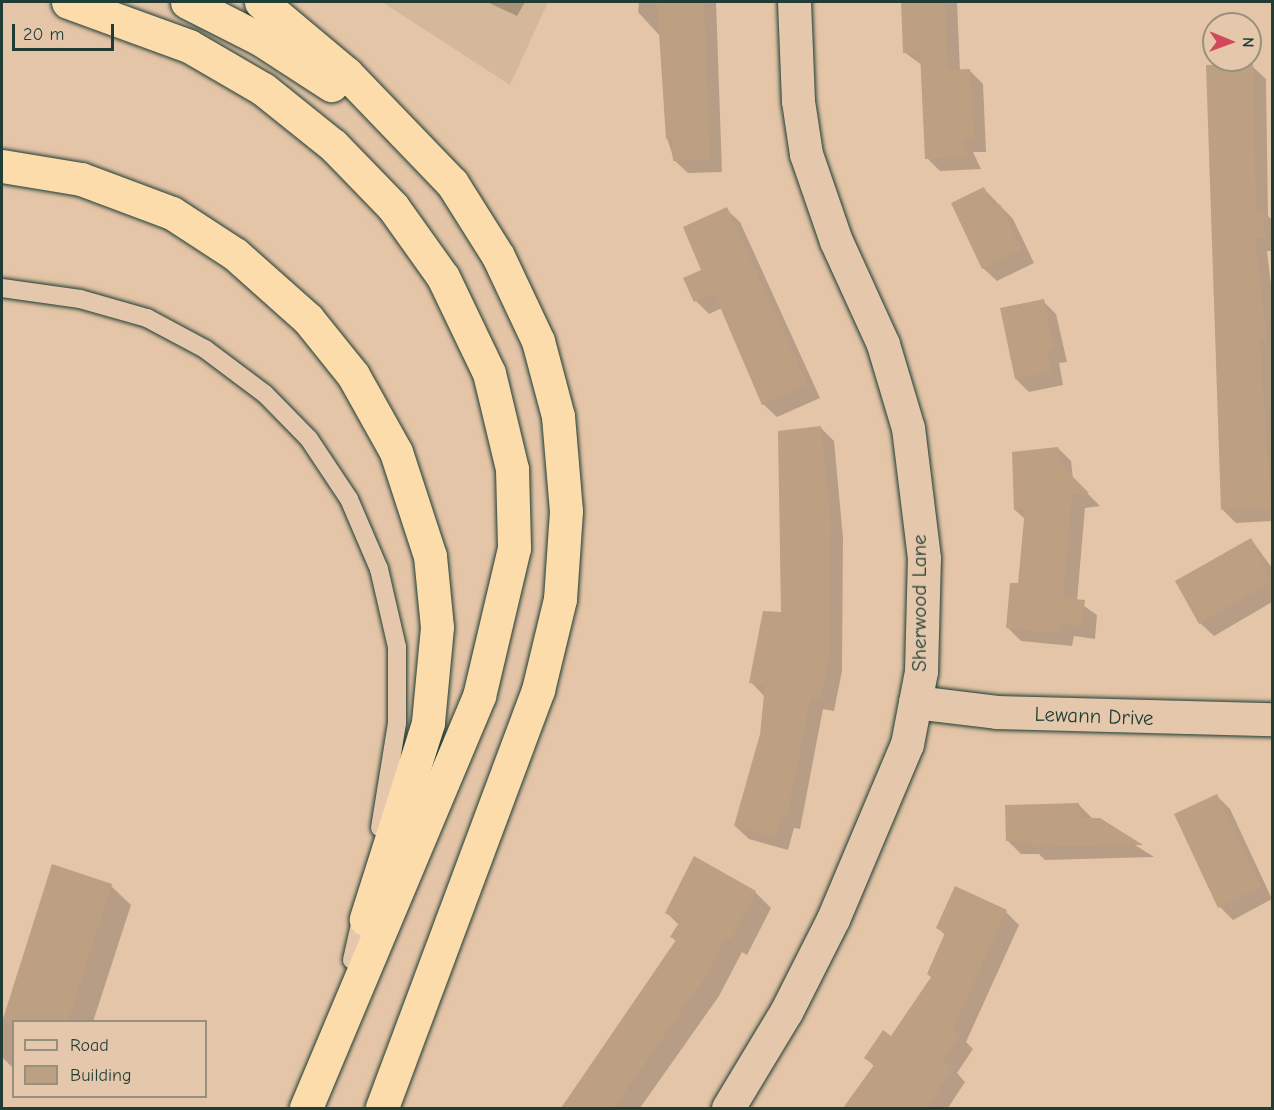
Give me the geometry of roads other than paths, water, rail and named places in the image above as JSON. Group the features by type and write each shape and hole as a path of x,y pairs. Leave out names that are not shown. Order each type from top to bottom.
{"highway":[{"path":"68,2 189,46 263,89 333,145 393,207 443,277 489,373 512,469 514,548 499,627 479,696 326,1068 306,1108"},
{"path":"187,2 260,39 398,128"},
{"path":"261,2 347,74 452,183 498,256 538,341 558,416 566,511 560,599 538,690 382,1108"},
{"path":"2,166 81,179 152,206 235,254 323,337 353,375 396,452 430,556 438,627 428,723 352,960 326,1068"}],"street":[{"name":"Sherwood Lane","path":"728,1108 786,1012 834,919 907,744 915,702 924,558 908,428 883,344 836,241 806,154 798,101 794,2"},
{"name":"Lewann Drive","path":"915,702 996,712 1272,718"}],"lane":[{"path":"2,288 80,299 147,318 205,349 265,394 301,432 349,499 379,569 397,647 396,734 352,960"}]}
